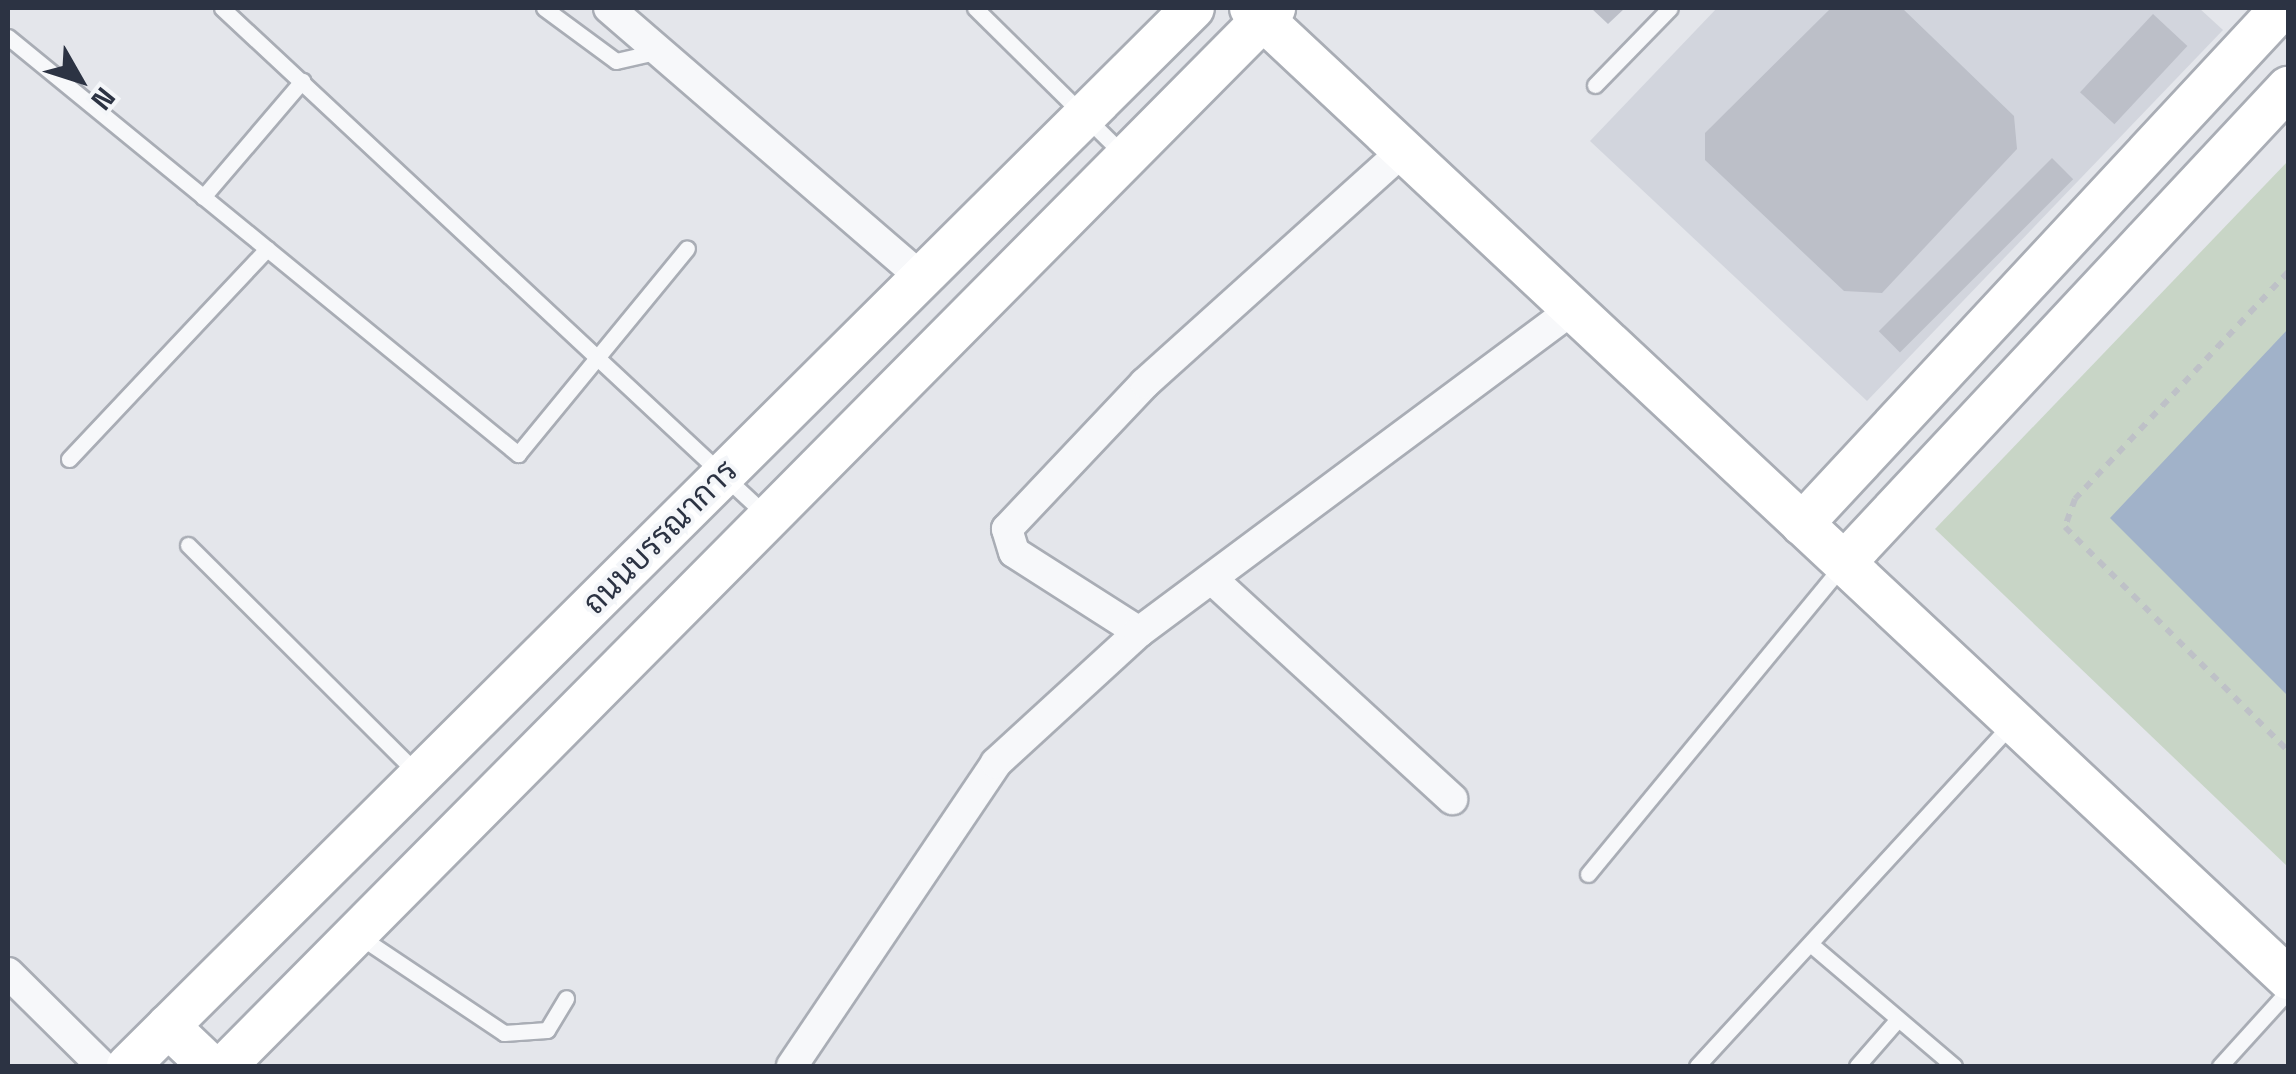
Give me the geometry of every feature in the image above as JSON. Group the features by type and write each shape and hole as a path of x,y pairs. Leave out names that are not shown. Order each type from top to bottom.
{"main road":[{"name":"ถนนบรรณาการ","path":"128,1066 1192,8"},
{"name":"ถนนบรรณาการ","path":"225,1066 1126,157 1262,11"},
{"path":"1262,11 1403,151 2288,978"},
{"path":"1802,524 2277,15"},
{"path":"1846,562 2288,88"},
{"path":"466,729 510,778"},
{"path":"168,1026 210,1066"}],"street":[{"path":"609,8 921,277"},
{"path":"1139,632 1014,552 1007,530 1145,383 1403,151"},
{"path":"792,1066 996,763 1139,632 1572,309"},
{"path":"1212,579 1452,799"},
{"path":"8,973 102,1066"}],"lane":[{"path":"222,8 602,354 768,518"},
{"path":"544,8 616,61 660,51"},
{"path":"976,8 1126,157"},
{"path":"1595,85 1670,8"},
{"path":"8,37 518,454 687,248"},
{"path":"204,198 302,81"},
{"path":"69,460 266,249"},
{"path":"188,545 420,776"},
{"path":"1588,874 1846,562"},
{"path":"1697,1066 1814,947 2014,722"},
{"path":"356,934 504,1033 547,1030 566,998"},
{"path":"1814,947 1954,1066"},
{"path":"2220,1066 2288,990"},
{"path":"1858,1066 1898,1019"}],"path":[{"path":"2288,272 2075,499 2065,527 2288,751"}],"shaded area":[{"path":"1717,8 2199,8 2223,30 1867,401 1590,141"}],"green space":[{"path":"2288,161 2288,867 1935,529"}],"water":[{"path":"2288,329 2288,696 2110,518"}],"building":[{"path":"1591,8 1625,8 1608,24"},
{"path":"1831,8 1902,8 2014,116 2017,149 1882,293 1844,291 1705,160 1705,133"},
{"path":"2153,14 2187,46 2114,124 2080,92"},
{"path":"2052,158 2073,179 1900,352 1879,331"}]}
